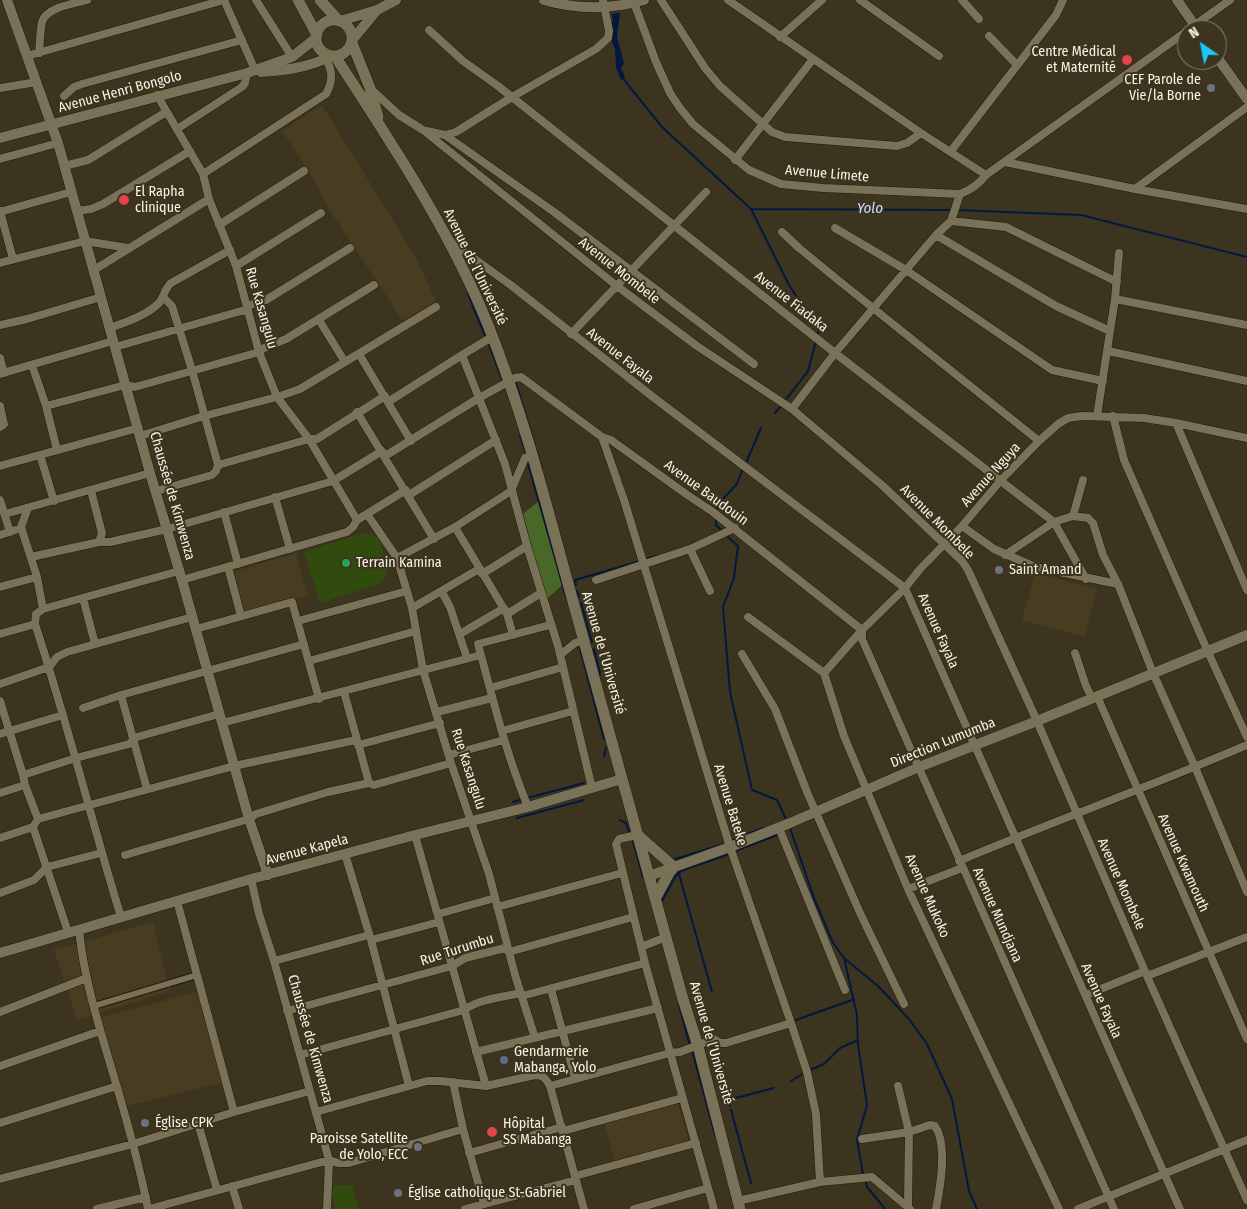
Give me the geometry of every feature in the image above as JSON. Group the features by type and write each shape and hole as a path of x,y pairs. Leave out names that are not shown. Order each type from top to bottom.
{"main road":[{"path":"298,0 316,36 320,50 331,57 346,52 352,41 350,30 320,0"},
{"path":"316,36 322,25 327,22 339,21"},
{"name":"Avenue de l’Université","path":"352,41 370,88 381,126"},
{"name":"Avenue de l’Université","path":"331,57 381,126 448,240 492,337 509,382 585,640 637,835 698,1046 739,1205"},
{"path":"637,835 674,867 655,899"}],"street":[{"name":"Chaussée de Kimwenza","path":"7,0 58,143 249,819 268,875"},
{"path":"39,53 42,22 45,16 50,11 87,0"},
{"path":"27,56 224,0 242,40 251,71 242,87 177,129"},
{"path":"256,0 292,56"},
{"path":"339,21 377,10 396,0"},
{"path":"544,0 580,8 609,6 644,0"},
{"path":"661,0 705,68 720,86 772,132 786,137 897,146 907,144 921,133"},
{"path":"728,0 921,133 986,175"},
{"path":"780,37 822,0"},
{"path":"860,0 939,56"},
{"path":"962,0 979,19"},
{"path":"951,151 1016,64 1056,15 1063,0"},
{"path":"1177,0 1187,20"},
{"path":"1204,20 1230,0"},
{"name":"Avenue Limete","path":"633,2 644,34 670,93 693,124 749,170 781,184 823,188 960,194"},
{"path":"445,135 467,126 604,43 608,38 609,31 609,6"},
{"path":"352,41 377,10"},
{"name":"Avenue Fiadaka","path":"429,30 463,61 512,97 817,339 1054,522 1086,579"},
{"path":"251,71 292,56 316,36"},
{"path":"990,36 1016,64"},
{"path":"64,96 74,87 82,84 242,40"},
{"path":"792,409 835,353 953,217 960,194 968,192 986,175 1177,40"},
{"path":"203,174 326,94 331,85 331,57 290,70 251,71"},
{"path":"735,160 764,125 813,59"},
{"path":"1226,70 1247,99"},
{"name":"Avenue Henri Bongolo","path":"0,138 251,71"},
{"path":"0,88 37,82"},
{"name":"Avenue Mombele","path":"370,88 398,115 423,130 616,286 697,346 792,409 883,486 962,561 968,570 1037,721 1076,814 1247,1200"},
{"name":"Rue Kasangulu","path":"157,95 203,174 218,225 236,266 259,352 277,397 309,439 356,520"},
{"path":"1136,189 1247,107"},
{"path":"64,166 88,160 166,112"},
{"path":"423,130 445,135 554,212 754,364"},
{"path":"0,158 58,143"},
{"path":"77,211 103,204 190,151"},
{"path":"1005,162 1136,189 1247,209"},
{"path":"218,225 304,171"},
{"path":"13,259 0,212 71,192"},
{"path":"571,334 706,192"},
{"path":"94,270 209,199"},
{"path":"236,266 321,213"},
{"path":"953,217 1006,227 1117,282"},
{"path":"835,228 906,270 1052,370 1103,381"},
{"path":"782,232 799,248 1039,441"},
{"path":"936,235 1056,306 1110,331"},
{"name":"Avenue Fayala","path":"448,240 512,286 571,334 905,588 1180,1209"},
{"path":"0,263 85,241 128,248"},
{"path":"0,358 2,374 178,329 248,308 266,300 350,248"},
{"path":"110,328 147,312 163,298 164,291 171,284 230,250"},
{"path":"1097,416 1116,300 1119,252"},
{"path":"46,406 125,385 135,387 259,352 319,320 374,285"},
{"path":"0,325 101,298"},
{"path":"156,491 212,474 216,471 218,465 172,306 163,298"},
{"path":"1116,300 1247,325"},
{"path":"0,466 40,454 139,432 277,397 306,386 436,307"},
{"path":"319,320 345,362"},
{"path":"218,465 309,439 317,439 358,412 386,399 492,337"},
{"path":"1108,351 1247,381"},
{"path":"359,354 411,441"},
{"path":"462,355 505,464 511,492 560,655 592,788"},
{"path":"32,365 46,406 57,450"},
{"name":"Avenue Baudouin","path":"509,382 515,378 521,378 602,437 611,440 717,514 728,531 862,630"},
{"path":"31,557 167,529 333,481 411,441 479,398 509,382"},
{"path":"0,406 4,424 0,427"},
{"path":"358,412 434,539"},
{"path":"1112,416 1124,460 1247,737"},
{"name":"Avenue Nguya","path":"824,673 862,630 905,588 920,568 945,545 1001,480 1039,441 1058,424 1068,418 1112,416 1176,423 1247,438"},
{"path":"1176,423 1247,590"},
{"name":"Avenue Bateke","path":"602,437 617,477 730,848 791,1023 813,1098 820,1182"},
{"path":"121,917 64,715 35,624 36,614 43,609 83,598 228,567 347,532 353,527 356,520 407,493 496,440"},
{"path":"40,454 54,501"},
{"path":"397,558 434,539 511,492 525,458 532,456"},
{"path":"4,514 150,473"},
{"path":"1073,516 1083,480"},
{"path":"91,491 102,533 98,542"},
{"path":"275,497 290,549"},
{"path":"0,500 10,532"},
{"path":"28,508 21,528 37,577 43,609"},
{"path":"224,512 238,564"},
{"name":"Rue Kasangulu","path":"367,514 397,558 412,608 423,670 451,763 489,874 509,952 535,1038"},
{"path":"1005,555 1054,522 1073,516 1088,518 1093,523 1103,555 1118,584 1153,673 1195,767 1247,892"},
{"path":"962,526 994,549 1035,567 1086,579 1118,584"},
{"path":"454,527 506,611 513,635"},
{"path":"0,535 21,528"},
{"path":"596,580 690,549 728,531"},
{"path":"412,608 527,546"},
{"path":"690,549 710,591"},
{"path":"228,567 240,616"},
{"path":"0,587 37,577"},
{"path":"298,621 407,591"},
{"path":"442,592 450,607 467,658"},
{"path":"460,634 541,593"},
{"path":"83,598 95,644"},
{"path":"196,629 292,602 319,699"},
{"path":"0,684 49,667 57,657 67,652 192,617"},
{"path":"748,617 824,673"},
{"path":"0,634 35,624"},
{"path":"528,806 515,775 504,740 478,644 550,625"},
{"name":"Avenue Mundjana","path":"862,630 862,639 1114,1209"},
{"path":"309,661 416,631"},
{"name":"Direction Lumumba","path":"649,876 730,848 919,767 1247,635"},
{"path":"560,655 576,643 585,640"},
{"path":"83,708 121,695 304,644"},
{"name":"Avenue Kwamouth","path":"1075,653 1086,686 1094,697 1137,790 1247,1039"},
{"path":"23,775 76,758 130,744 137,737 319,699 481,654"},
{"path":"742,654 774,709 860,913 904,1004"},
{"path":"490,688 563,667"},
{"name":"Avenue Mukoko","path":"824,673 844,736 908,889 1059,1209"},
{"path":"344,692 369,783"},
{"path":"121,695 148,789"},
{"path":"437,712 492,698"},
{"path":"0,701 25,785 38,819"},
{"path":"502,731 573,711"},
{"path":"0,734 64,715"},
{"path":"0,838 33,827 38,819 234,766 357,743 440,723"},
{"path":"449,755 504,740"},
{"path":"908,889 1015,838 1247,745"},
{"path":"125,855 249,819 256,814 328,792 369,783 374,785 451,763"},
{"name":"Avenue Kapela","path":"0,953 251,879 471,822 622,779"},
{"path":"0,793 25,785"},
{"path":"784,826 845,990"},
{"path":"33,827 68,932"},
{"path":"415,835 486,1086"},
{"path":"637,835 619,839 616,844 645,963 714,1209"},
{"path":"0,894 34,880 47,867 102,853"},
{"path":"345,854 370,938 409,1086"},
{"path":"497,907 622,873"},
{"name":"Chaussée de Kimwenza","path":"251,879 259,914 329,1160 327,1209"},
{"path":"274,962 370,938 439,918 495,898"},
{"path":"176,901 234,1112"},
{"name":"Rue Turumbu","path":"288,1012 452,966 465,958 505,948 509,952 633,917"},
{"path":"78,929 87,978 100,1031 133,1144 148,1209 175,1205 217,1190 329,1160 338,1163 349,1163 463,1129"},
{"path":"641,947 666,937"},
{"path":"1086,995 1209,953 1247,937"},
{"path":"300,1056 464,1010 479,1003 551,989 645,963"},
{"path":"94,1006 197,975"},
{"path":"0,1012 87,978"},
{"path":"551,989 575,1078"},
{"path":"476,1052 658,1008"},
{"path":"550,1086 670,1053 680,1052 714,1039 720,1044 726,1043 791,1023"},
{"path":"0,1066 100,1031"},
{"path":"316,1112 434,1080 486,1086 535,1075 545,1078 550,1086 584,1209"},
{"path":"453,1082 463,1129 484,1204"},
{"path":"0,1123 117,1086"},
{"path":"898,1086 909,1132 909,1208"},
{"path":"0,1179 133,1144 234,1112 310,1091"},
{"path":"470,1153 682,1098"},
{"path":"198,1124 217,1190"},
{"path":"862,1139 909,1132 930,1125 935,1126 939,1135 942,1168 936,1209"},
{"path":"1078,1209 1164,1172 1247,1140"},
{"path":"466,1209 696,1143"},
{"path":"739,1205 820,1182 872,1177 909,1208"},
{"path":"232,1186 239,1209"},
{"path":"634,1209 708,1188"},
{"path":"97,1209 146,1197"}],"shaded area":[{"path":"322,105 415,256 436,301 403,321 328,208 315,181 282,131"},
{"path":"296,553 308,596 244,614 232,572"},
{"path":"1035,573 1097,589 1085,637 1022,620"},
{"path":"153,922 170,991 77,1020 54,950"},
{"path":"201,991 222,1083 123,1107 101,1017"},
{"path":"678,1103 689,1142 615,1162 604,1123"}],"green space":[{"path":"539,501 562,585 546,600 523,514"},
{"name":"Terrain Kamina","path":"363,533 380,538 387,574 382,583 320,603 304,552"},
{"path":"352,1185 359,1209 335,1209 331,1186"}],"water":[{"path":"620,13 617,37 624,63 621,69 625,76 621,80 616,67 611,25 613,21 612,14"}],"waterway":[{"name":"Yolo","path":"621,76 662,127 751,209 952,210"},
{"path":"751,209 789,285 819,331 817,336"},
{"name":"Yolo","path":"957,210 1081,215 1247,257"},
{"path":"468,294 486,338"},
{"path":"784,402 808,371 816,341"},
{"path":"488,342 503,382"},
{"path":"515,380 542,469"},
{"path":"775,413 781,406"},
{"path":"745,465 761,428"},
{"path":"520,435 526,454"},
{"path":"527,460 566,597"},
{"path":"717,510 717,505 737,484 743,469"},
{"path":"716,518 716,525 722,531"},
{"path":"727,536 738,546 734,578 723,607 730,692 752,790 777,800 786,819"},
{"path":"646,559 655,556"},
{"path":"576,585 575,580 640,561"},
{"path":"577,591 579,597"},
{"path":"581,603 592,642"},
{"path":"579,645 604,739"},
{"path":"594,649 600,673 599,677"},
{"path":"604,756 606,748"},
{"path":"527,798 584,783"},
{"path":"513,802 523,799"},
{"path":"517,818 584,800"},
{"path":"620,820 626,823 630,833"},
{"path":"730,841 763,828"},
{"path":"790,828 814,898 833,943 844,958 879,987 909,1019 927,1044 952,1099 969,1191 977,1209"},
{"path":"735,851 780,834"},
{"path":"632,838 643,877"},
{"path":"672,860 727,843"},
{"path":"662,901 678,872 729,854"},
{"path":"681,871 679,874 712,992"},
{"path":"844,958 857,1015 858,1045 867,1105 857,1140 863,1174"},
{"path":"793,1021 852,1000"},
{"path":"679,1005 690,1046"},
{"path":"810,1070 824,1064 840,1048 858,1040"},
{"path":"713,1044 730,1106"},
{"path":"692,1050 715,1135"},
{"path":"791,1081 804,1073"},
{"path":"722,1100 774,1088"},
{"path":"731,1110 751,1183"},
{"path":"865,1179 867,1187 885,1209"}],"place":[{"name":"Centre Médical et Maternité","path":"1127,60"},
{"name":"CEF Parole de Vie/la Borne","path":"1211,88"},
{"name":"El Rapha clinique","path":"124,200"},
{"name":"Terrain Kamina","path":"346,563"},
{"name":"Saint Amand","path":"999,570"},
{"name":"Gendarmerie Mabanga, Yolo","path":"504,1060"},
{"name":"Église CPK","path":"145,1123"},
{"name":"Hôpital SS Mabanga","path":"492,1132"},
{"name":"Paroisse Satellite de Yolo, ECC","path":"418,1147"},
{"name":"Église catholique St-Gabriel","path":"398,1193"}]}
